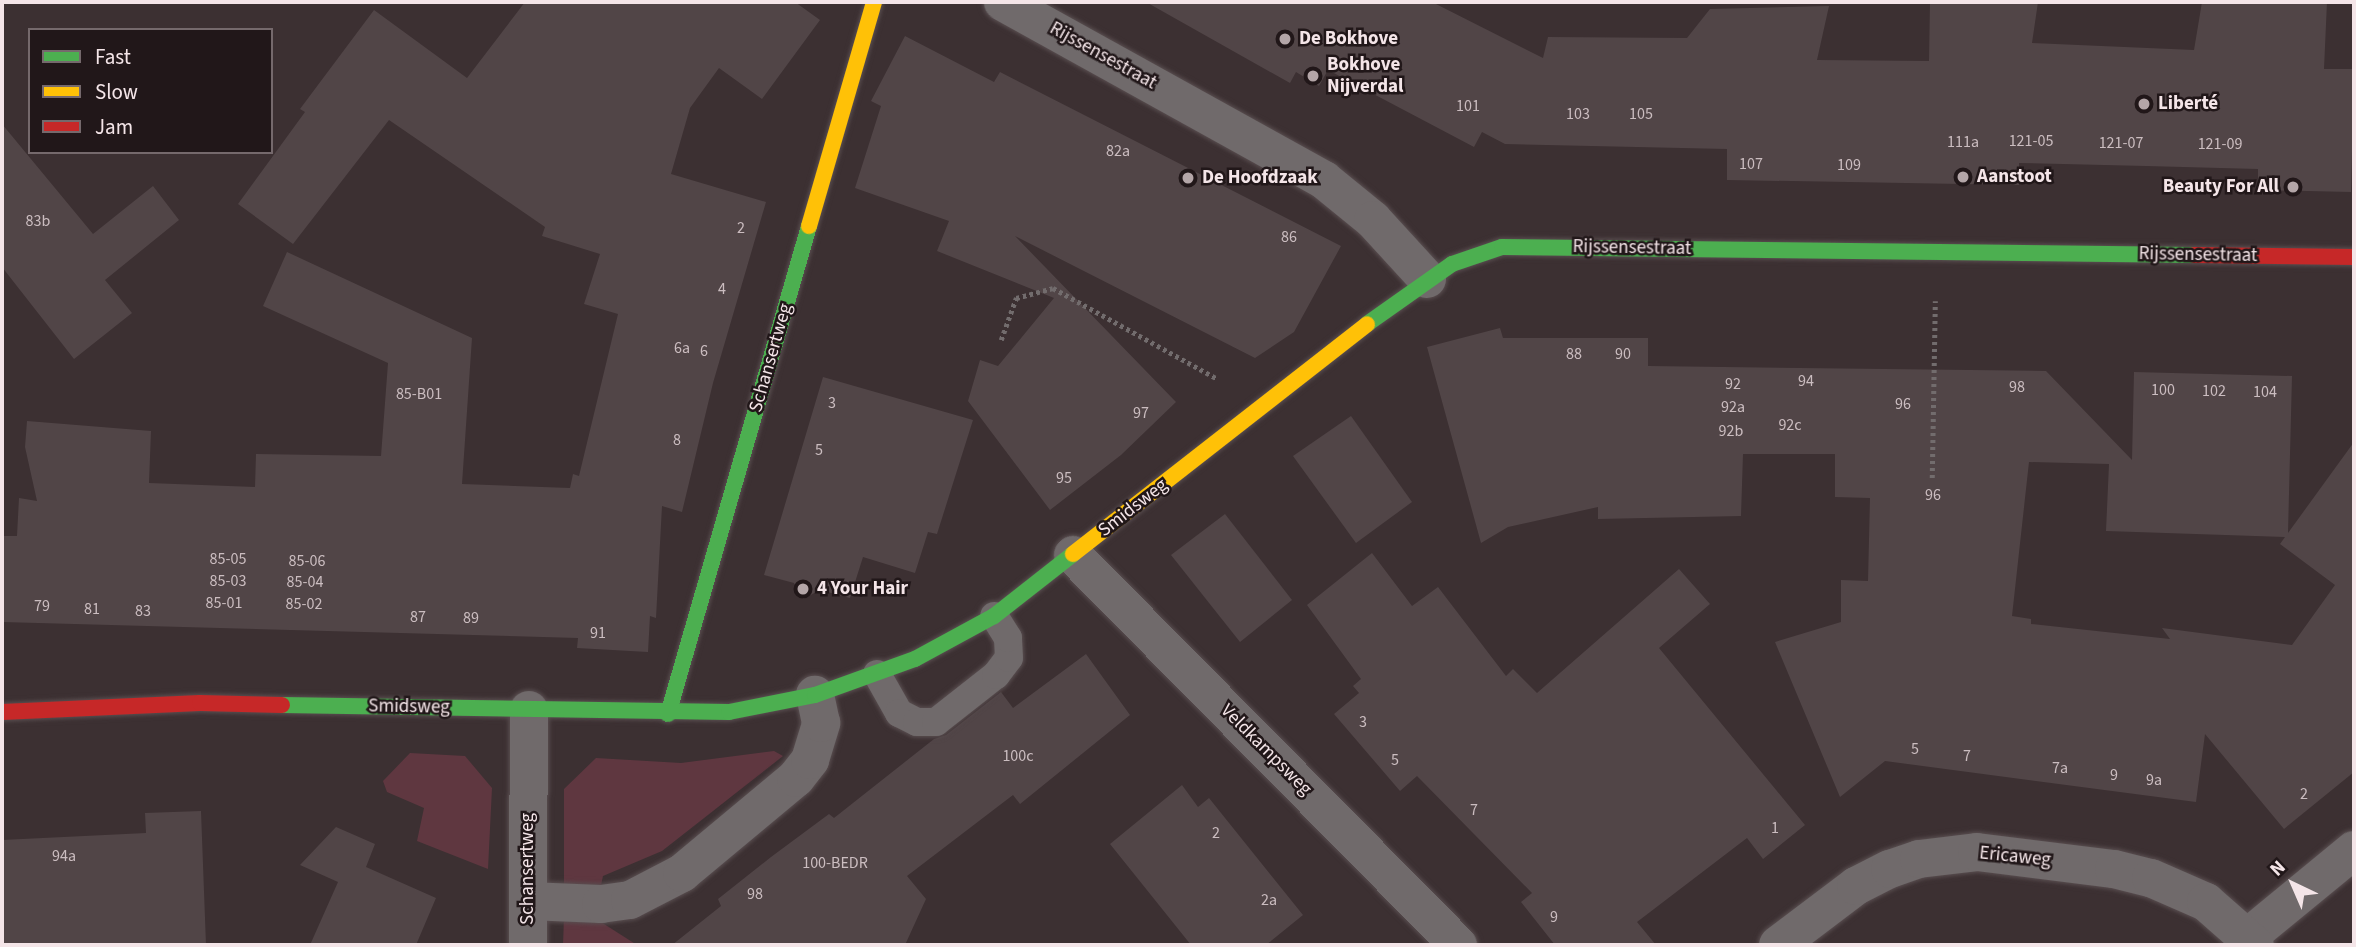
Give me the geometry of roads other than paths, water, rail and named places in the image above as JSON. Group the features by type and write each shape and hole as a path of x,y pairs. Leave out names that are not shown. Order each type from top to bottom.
{"main road":[{"name":"Schansertweg","path":"668,714 874,2"},
{"name":"Rijssensestraat","path":"1427,279 1452,264 1502,247 2354,257"},
{"name":"Smidsweg","path":"2,712 200,703 668,714 729,712 815,695 877,674 952,641 994,616 1427,279"}],"street":[{"name":"Rijssensestraat","path":"1003,2 1324,180 1382,228 1427,279"},
{"name":"Veldkampsweg","path":"1073,555 1458,945"},
{"path":"528,901 601,904 630,900 682,873 796,778 810,760 821,731 815,695"},
{"name":"Schansertweg","path":"528,945 529,709"},
{"path":"2252,941 2354,850"},
{"name":"Ericaweg","path":"1778,945 1856,886 1890,869 1977,852 2151,878 2206,902 2252,941"}],"lane":[{"path":"877,674 899,713 917,722 936,722 996,675 1009,658 1008,638 994,616"}],"place":[{"name":"De Bokhove","path":"1285,39"},
{"name":"Bokhove Nijverdal","path":"1313,76"},
{"name":"Liberté","path":"2144,104"},
{"name":"Aanstoot","path":"1963,177"},
{"name":"De Hoofdzaak","path":"1188,178"},
{"name":"Beauty For All","path":"2293,187"},
{"name":"4 Your Hair","path":"803,589"}]}
